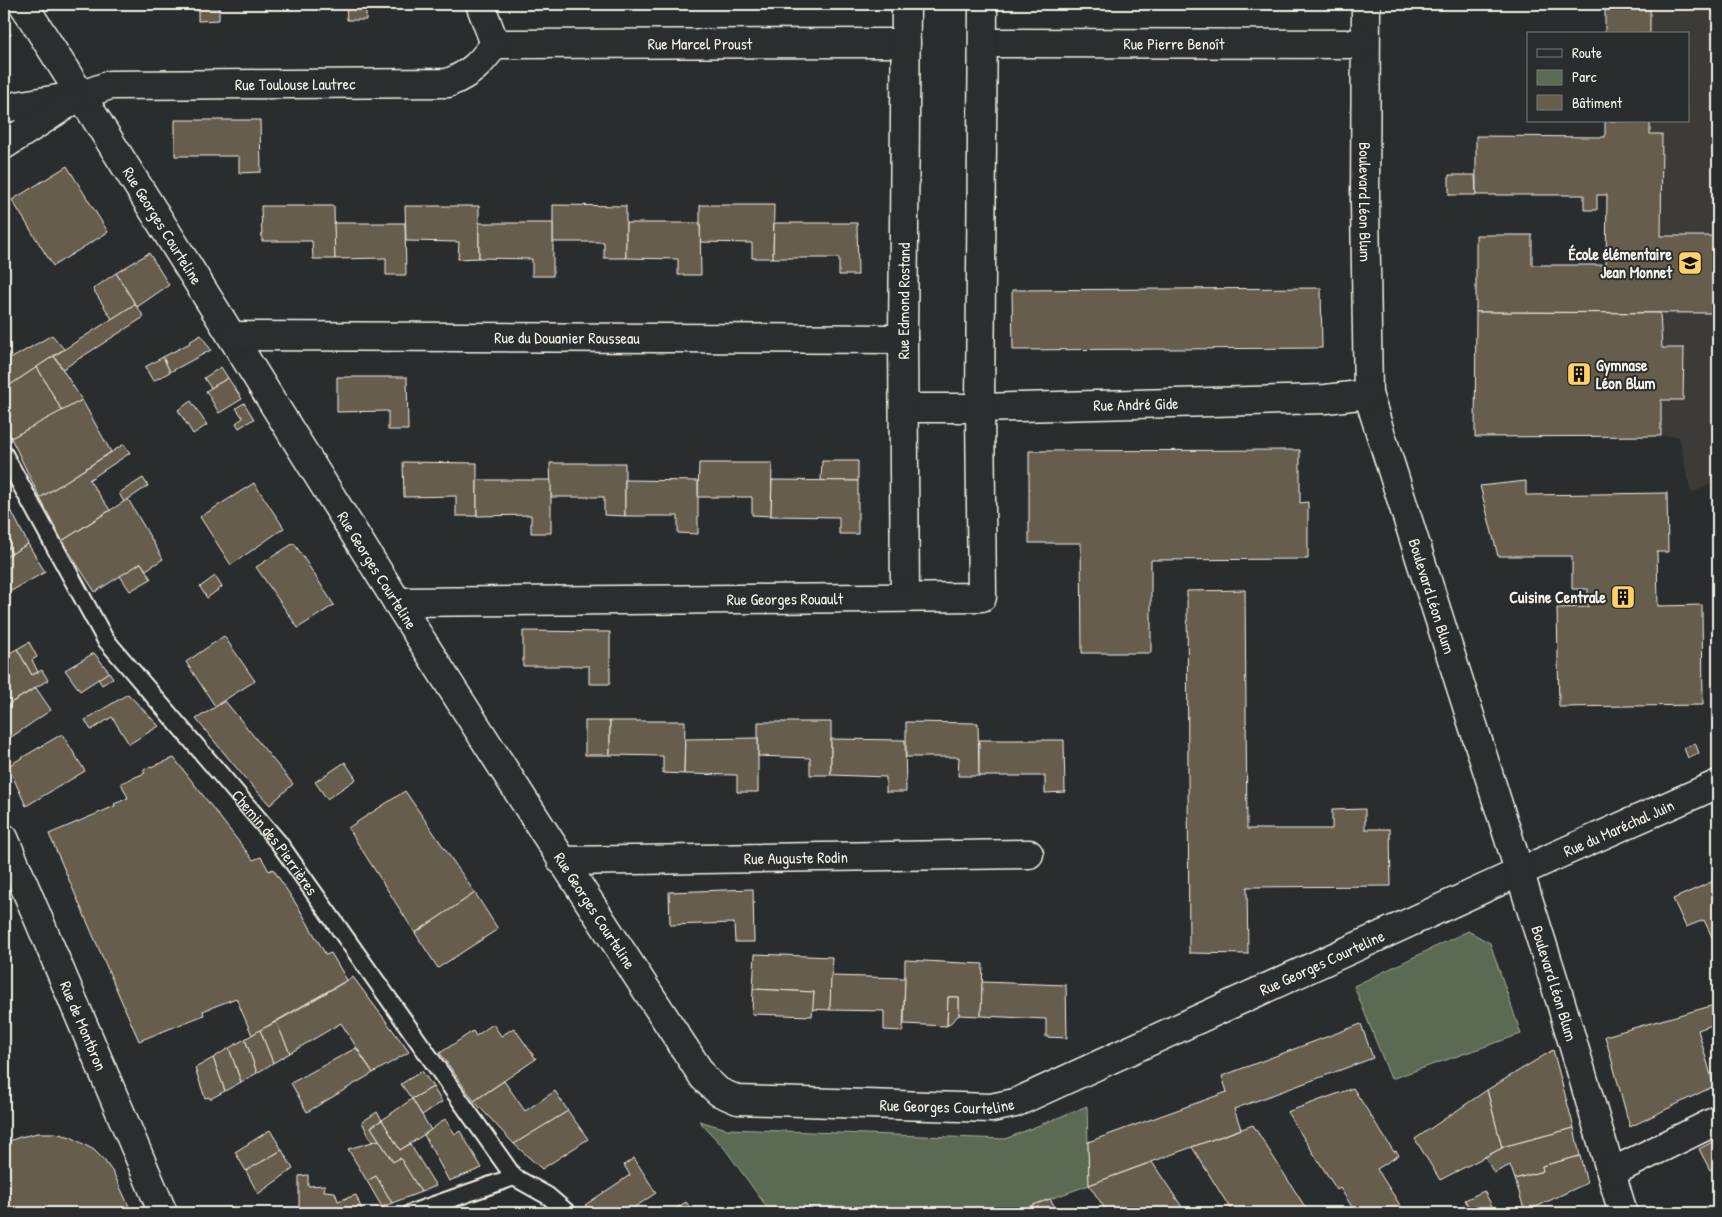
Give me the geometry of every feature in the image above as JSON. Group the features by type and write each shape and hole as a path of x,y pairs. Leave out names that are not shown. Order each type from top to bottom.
{"street":[{"name":"Rue Georges Courteline","path":"22,4 82,95 397,602 562,861 704,1078 719,1092 738,1100 991,1108 1015,1103 1519,873"},
{"path":"480,4 495,44"},
{"name":"Rue Edmond Rostand","path":"905,597 902,339 906,4"},
{"path":"980,408 984,4"},
{"name":"Boulevard Léon Blum","path":"1366,4 1368,394 1561,1004 1623,1213"},
{"name":"Rue Marcel Proust","path":"495,44 906,43"},
{"name":"Rue Pierre Benoît","path":"984,43 1365,44"},
{"name":"Rue Toulouse Lautrec","path":"82,95 110,85 448,83 480,64 495,44"},
{"path":"4,108 82,95"},
{"path":"4,145 82,95"},
{"name":"Rue du Douanier Rousseau","path":"232,336 902,339"},
{"name":"Rue André Gide","path":"904,408 980,408 1326,399 1368,394"},
{"name":"Rue Georges Rouault","path":"397,602 982,597 980,408"},
{"name":"Rue du Maréchal Juin","path":"1519,873 1718,784"},
{"name":"Rue de Montbron","path":"4,838 163,1213"},
{"name":"Rue Auguste Rodin","path":"562,861 1029,854"},
{"path":"1612,1172 1718,1120"}],"lane":[{"name":"Chemin des Pierrières","path":"4,454 105,639 279,844 514,1177 548,1196 568,1213"},
{"path":"411,1213 514,1177"}],"shaded area":[{"name":"École élémentaire Jean Monnet","path":"1605,4 1718,4 1718,481 1691,493 1679,436 1661,436 1661,400 1683,400 1684,348 1662,348 1660,313 1662,135 1650,134 1650,122 1690,122 1690,32 1650,32 1650,6 1605,6"}],"green space":[{"path":"1468,931 1490,943 1521,1034 1391,1079 1354,986"},
{"path":"1087,1106 1089,1185 1011,1213 771,1213 725,1149 699,1121 727,1129 1005,1139"}],"building":[{"path":"198,4 219,4 219,20 198,21"},
{"path":"346,4 366,4 366,20 347,20"},
{"path":"1476,4 1534,4 1534,6 1476,6"},
{"path":"1605,4 1718,4 1650,6 1650,32 1605,32"},
{"path":"4,23 11,35 4,40"},
{"path":"175,120 260,120 261,172 239,173 239,156 175,156"},
{"path":"1605,122 1650,122 1650,134 1662,134 1661,236 1716,236 1717,313 1476,312 1476,235 1532,235 1532,265 1606,265 1607,195 1597,195 1597,210 1584,210 1584,195 1476,195 1476,136 1605,137"},
{"path":"67,166 108,232 53,266 12,200"},
{"path":"1449,175 1475,175 1476,195 1449,195"},
{"path":"553,205 626,206 626,258 604,258 604,242 553,242"},
{"path":"700,205 774,205 773,258 752,258 752,243 700,242"},
{"path":"261,206 334,206 335,259 313,259 312,241 262,241"},
{"path":"405,206 479,206 479,258 458,259 459,242 406,241"},
{"path":"334,223 405,223 406,275 386,275 386,258 335,259"},
{"path":"479,223 553,223 553,276 532,276 532,259 479,258"},
{"path":"626,223 700,223 701,275 678,275 678,259 626,258"},
{"path":"774,223 857,223 858,275 839,275 839,258 773,258"},
{"path":"149,253 169,285 137,307 116,273"},
{"path":"116,273 135,304 112,319 93,289"},
{"path":"1321,288 1322,348 1013,350 1012,290"},
{"path":"135,304 144,317 63,369 54,356"},
{"name":"Gymnase Léon Blum","path":"1476,312 1660,313 1662,348 1684,348 1683,400 1661,400 1661,436 1475,437"},
{"path":"52,335 64,349 4,389 4,347 12,358"},
{"path":"201,335 211,350 170,372 163,357"},
{"path":"54,356 82,400 62,411 37,367"},
{"path":"163,357 170,372 153,381 145,367"},
{"path":"37,367 62,411 11,438 4,423 4,389"},
{"path":"221,367 228,378 211,388 204,378"},
{"path":"337,377 407,377 408,430 388,430 388,411 337,412"},
{"path":"228,378 242,399 219,413 206,391"},
{"path":"82,400 111,452 40,498 11,438"},
{"path":"191,401 207,425 193,434 178,410"},
{"path":"244,403 254,419 239,428 236,423 243,418 236,408"},
{"path":"124,444 130,453 89,480 110,510 62,541 40,498"},
{"path":"1300,450 1300,503 1308,502 1308,559 1151,560 1151,653 1082,653 1081,543 1029,543 1029,451"},
{"path":"822,461 858,461 858,481 821,481"},
{"path":"403,462 477,463 477,516 456,516 456,496 404,497"},
{"path":"550,463 625,463 625,516 604,515 604,497 551,497"},
{"path":"699,463 772,463 771,516 752,515 752,497 698,497"},
{"path":"143,478 148,486 124,502 119,493"},
{"path":"477,480 551,480 551,533 531,533 531,515 477,516"},
{"path":"625,480 698,481 698,534 678,533 678,516 625,516"},
{"path":"772,480 858,481 858,534 839,534 839,517 771,516"},
{"name":"Cuisine Centrale","path":"1526,481 1526,495 1667,493 1668,552 1657,552 1658,606 1702,605 1703,705 1559,707 1557,608 1588,607 1588,589 1572,589 1572,556 1498,556 1480,486"},
{"path":"254,483 284,528 231,565 200,517"},
{"path":"128,499 163,559 146,570 141,563 95,592 62,541"},
{"path":"12,512 28,544 12,554 4,540 4,516"},
{"path":"4,540 12,554 4,558"},
{"path":"294,543 334,605 298,628 256,567"},
{"path":"28,544 45,572 4,595 4,558"},
{"path":"141,563 151,579 130,591 120,576"},
{"path":"215,576 222,587 207,598 200,587"},
{"path":"1245,590 1247,829 1332,829 1332,810 1365,809 1365,829 1390,829 1391,886 1247,887 1248,954 1189,953 1187,591"},
{"path":"523,631 610,632 610,684 589,684 589,666 523,666"},
{"path":"224,636 255,681 215,706 186,662"},
{"path":"29,642 37,657 32,660 38,672 32,675 17,649"},
{"path":"17,649 32,675 42,670 48,680 4,707 4,656"},
{"path":"94,653 109,672 80,691 65,670"},
{"path":"109,672 113,678 102,685 98,679"},
{"path":"36,688 51,710 4,742 4,707"},
{"path":"128,694 159,726 129,744 112,717 91,730 85,720"},
{"path":"225,701 293,784 270,805 196,719"},
{"path":"585,721 610,721 610,755 585,755"},
{"path":"610,721 685,721 684,774 663,773 663,756 610,755"},
{"path":"758,722 831,722 831,775 810,775 810,758 758,756"},
{"path":"906,722 978,723 979,776 958,776 959,757 906,757"},
{"path":"62,734 85,771 26,806 8,766"},
{"path":"758,738 758,792 737,792 737,775 684,774 685,739"},
{"path":"831,739 905,740 906,792 886,792 886,777 831,775"},
{"path":"979,740 1064,740 1065,792 1045,793 1045,776 979,776"},
{"path":"1695,743 1699,753 1688,758 1684,748"},
{"path":"174,758 253,860 261,857 269,871 273,869 326,955 331,953 347,980 252,1035 236,998 203,1011 204,1015 139,1041 49,834 115,806 114,804 128,798 121,783 145,773 143,770"},
{"path":"345,762 356,779 327,799 315,782"},
{"path":"405,791 475,893 415,933 348,828"},
{"path":"1718,879 1718,937 1713,939 1704,920 1686,927 1673,899"},
{"path":"753,889 754,942 735,942 734,923 670,925 669,892"},
{"path":"475,893 498,929 438,968 415,933"},
{"path":"755,954 832,957 830,1010 812,1009 814,992 753,989"},
{"path":"905,960 983,964 981,1016 959,1015 959,997 948,997 947,1026 904,1024"},
{"path":"831,976 905,978 903,1031 884,1030 884,1011 830,1010"},
{"path":"353,977 409,1052 373,1073 341,1023 290,1053 276,1022"},
{"path":"982,982 1066,985 1067,1038 1046,1037 1046,1019 981,1016"},
{"path":"753,989 814,992 812,1016 752,1014"},
{"path":"948,997 959,997 959,1015 947,1026"},
{"path":"1718,1004 1718,1023 1698,1030 1714,1086 1630,1127 1605,1036"},
{"path":"276,1022 290,1053 273,1063 260,1030"},
{"path":"493,1024 501,1036 514,1028 536,1059 474,1101 440,1053 473,1031 476,1036"},
{"path":"1361,1024 1373,1058 1234,1109 1241,1129 1089,1185 1088,1142 1227,1092 1222,1076"},
{"path":"260,1030 273,1063 257,1073 245,1039"},
{"path":"245,1039 257,1073 241,1082 229,1048"},
{"path":"229,1048 241,1082 225,1091 213,1058"},
{"path":"356,1048 373,1073 307,1112 291,1083"},
{"path":"1553,1050 1574,1128 1502,1148 1487,1090"},
{"path":"213,1058 225,1091 210,1099 209,1097 205,1098 195,1068"},
{"path":"422,1071 433,1087 412,1099 401,1084"},
{"path":"504,1081 525,1111 555,1091 568,1111 514,1144 474,1101"},
{"path":"433,1087 442,1102 422,1115 412,1099"},
{"path":"1353,1088 1394,1152 1396,1151 1399,1155 1377,1169 1405,1213 1356,1213 1340,1188 1337,1190 1287,1112"},
{"path":"1487,1090 1502,1148 1440,1180 1415,1139"},
{"path":"412,1099 431,1130 400,1150 382,1120"},
{"path":"568,1111 588,1139 542,1169 514,1144"},
{"path":"377,1112 382,1120 371,1127 379,1140 372,1142 362,1122"},
{"path":"445,1119 455,1134 460,1131 482,1168 449,1181 424,1135"},
{"path":"382,1120 400,1150 410,1144 436,1186 421,1192 400,1158 393,1162 371,1127"},
{"path":"1253,1125 1309,1213 1233,1213 1192,1147"},
{"path":"1574,1128 1580,1156 1542,1166 1543,1171 1515,1179 1510,1165 1494,1173 1485,1157 1506,1146"},
{"path":"270,1130 282,1150 246,1171 235,1152"},
{"path":"38,1133 55,1133 71,1137 94,1150 114,1174 132,1213 4,1213 4,1143"},
{"path":"1718,1139 1718,1166 1710,1170 1699,1149"},
{"path":"379,1140 393,1162 400,1158 421,1192 392,1203 376,1176 367,1181 348,1149"},
{"path":"282,1150 293,1169 258,1194 246,1171"},
{"path":"1580,1156 1587,1183 1525,1212 1515,1179 1543,1171 1542,1166"},
{"path":"634,1158 656,1193 626,1213 594,1213 585,1205 630,1175 624,1165"},
{"path":"1152,1162 1186,1213 1108,1213 1089,1185"},
{"path":"308,1175 308,1186 325,1185 324,1191 335,1192 338,1201 356,1195 363,1213 299,1213 299,1176"},
{"path":"376,1176 392,1203 382,1207 367,1181"},
{"path":"1484,1191 1493,1208 1499,1213 1472,1213 1465,1200"},
{"path":"1050,1199 1059,1213 1011,1213"},
{"path":"686,1202 694,1213 669,1213"},
{"path":"712,1207 716,1213 702,1213"}],"place":[{"name":"École élémentaire Jean Monnet","path":"1690,263"},
{"name":"Gymnase Léon Blum","path":"1579,374"},
{"name":"Cuisine Centrale","path":"1623,597"}]}
